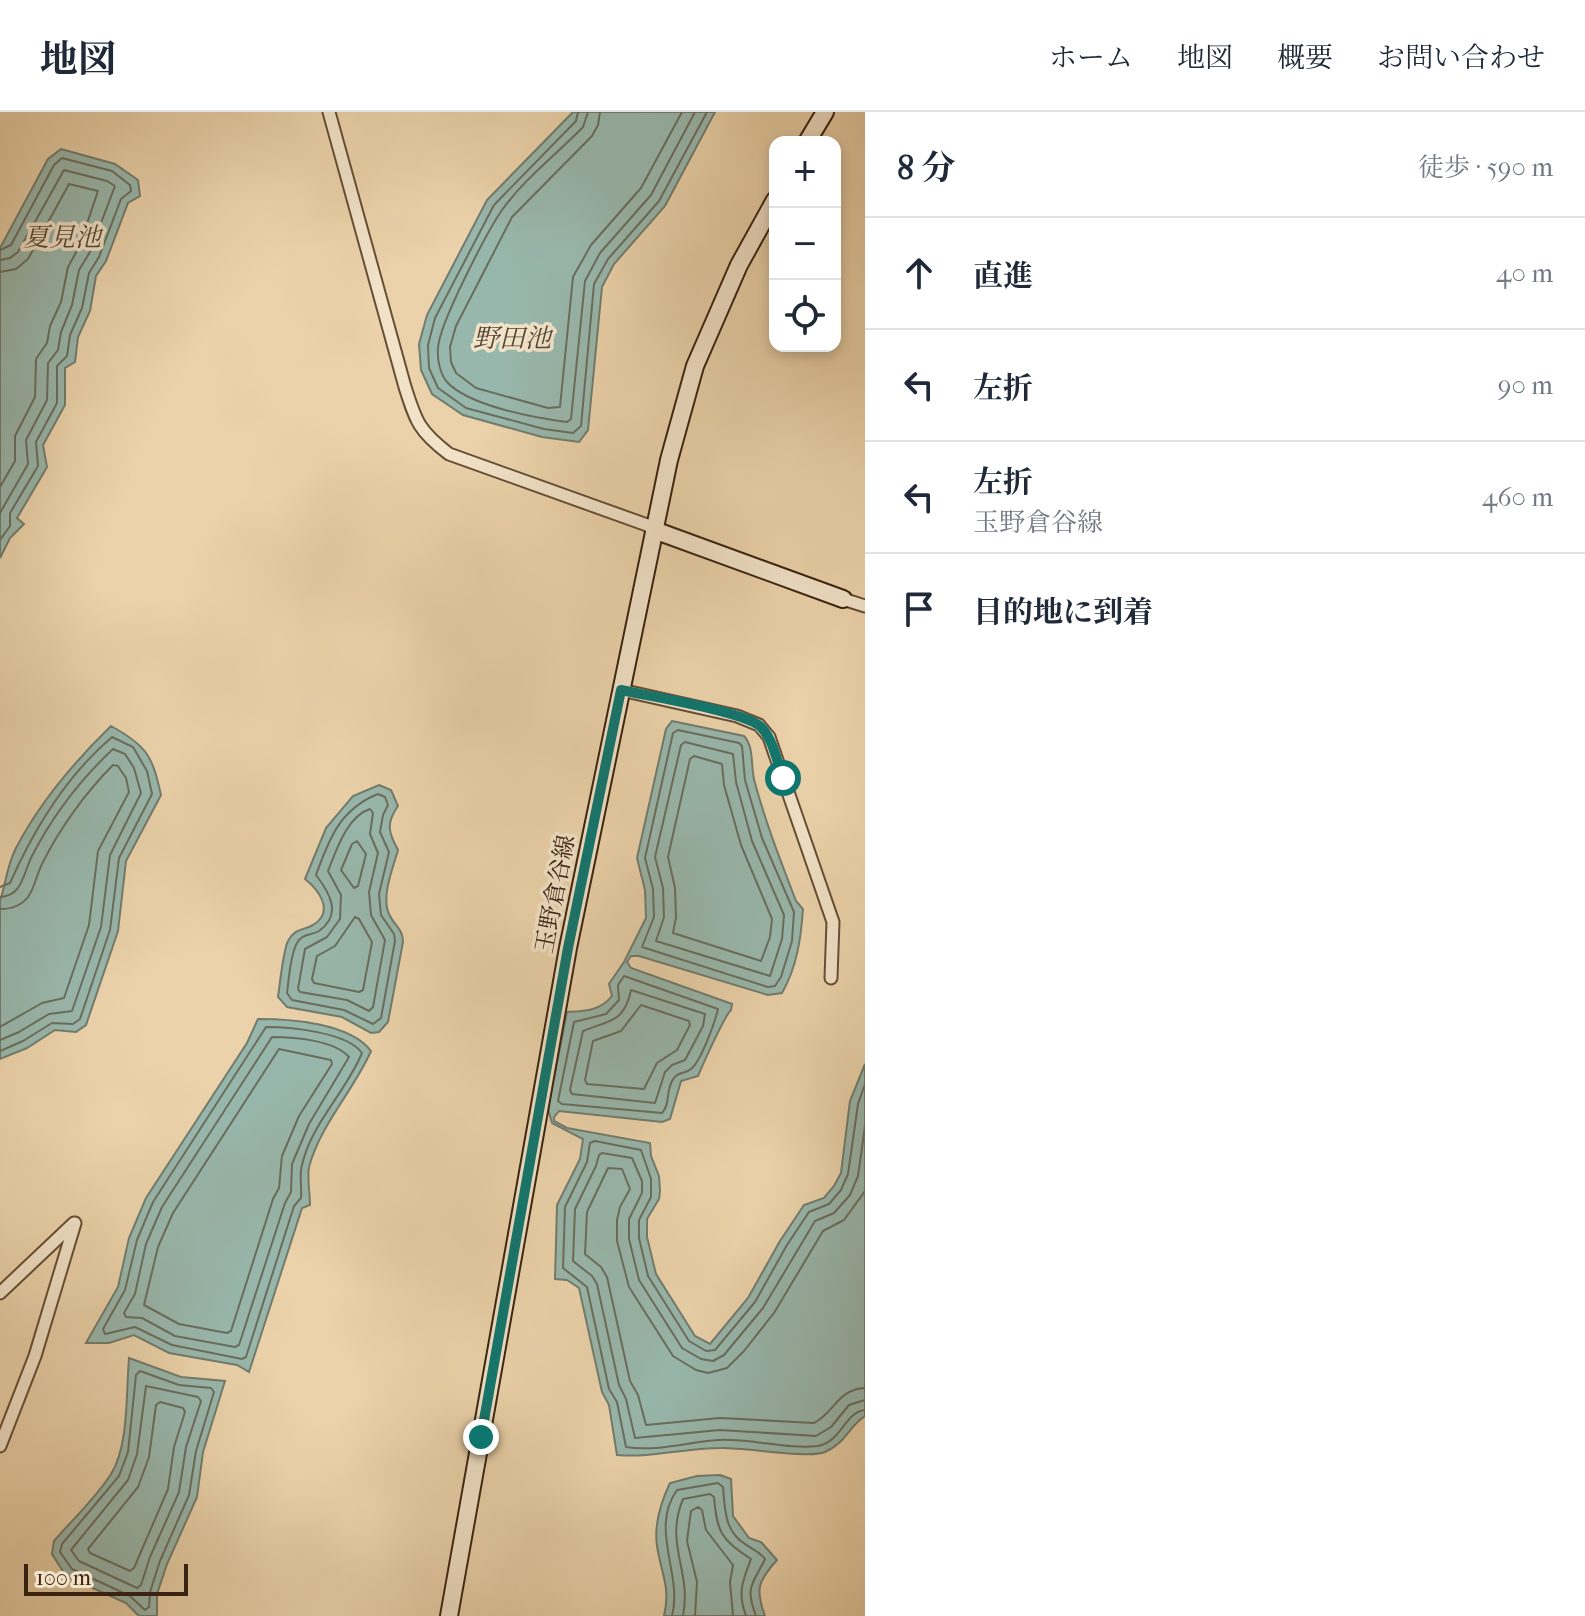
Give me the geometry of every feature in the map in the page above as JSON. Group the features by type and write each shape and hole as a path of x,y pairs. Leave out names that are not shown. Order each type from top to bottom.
{"main road":[{"path":"811,136 825,112"},
{"name":"玉野倉谷線","path":"449,1616 562,978 669,460 695,366 739,265 771,208"},
{"path":"654,530 843,599"}],"street":[{"path":"329,112 405,387 416,420 427,437 449,454 654,530"},
{"path":"843,599 865,606"},
{"path":"621,690 737,716 759,725 769,737 833,922 831,978"},
{"path":"0,1293 75,1223 35,1356 0,1446"}],"water":[{"name":"野田池","path":"573,112 715,112 665,206 614,264 602,287 588,430 579,442 542,437 463,415 432,394 421,370 419,344 427,315 487,200"},
{"name":"夏見池","path":"61,149 115,164 138,180 140,196 128,203 106,261 96,276 90,311 78,337 75,362 65,368 65,405 43,445 47,467 17,518 24,524 10,538 0,558 0,248 48,159"},
{"path":"672,721 744,736 747,741 754,777 774,843 796,901 803,909 795,963 782,993 768,995 631,956 627,962 631,968 732,1004 731,1010 698,1076 681,1081 670,1119 662,1122 559,1111 554,1121 567,1128 650,1143 660,1191 659,1199 647,1219 647,1237 656,1274 695,1336 710,1344 748,1298 804,1205 824,1198 834,1186 841,1173 850,1101 865,1064 865,1416 838,1444 817,1454 721,1448 617,1455 609,1405 602,1392 579,1288 567,1280 555,1279 557,1205 580,1159 583,1139 552,1123 548,1109 567,1012 597,1007 612,996 609,984 646,918 645,890 637,858 666,729"},
{"path":"111,726 146,753 161,795 126,861 118,931 86,1025 76,1032 55,1030 27,1048 0,1059 0,901 11,861 25,831 47,799"},
{"path":"379,785 391,790 398,806 390,823 390,833 398,850 386,899 389,914 402,933 403,942 388,1022 379,1032 371,1033 342,1017 287,1007 278,997 288,941 296,932 320,920 323,914 319,895 305,879 326,828 353,796"},
{"path":"258,1019 319,1024 349,1034 371,1051 314,1152 308,1171 310,1205 302,1208 249,1372 237,1365 169,1353 134,1335 109,1343 86,1343 118,1287 129,1238 146,1198 247,1043"},
{"path":"129,1358 181,1377 225,1381 203,1452 197,1497 157,1594 157,1616 139,1616 126,1603 66,1576 52,1554 54,1541 98,1492 117,1462 124,1434"},
{"path":"720,1475 731,1479 733,1516 749,1538 761,1542 777,1560 760,1586 765,1616 664,1616 666,1589 656,1530 667,1490 670,1483 697,1476"}],"route":[{"path":"481,1437 568,948 621,690 737,716 759,725 769,737 783,778"}]}
